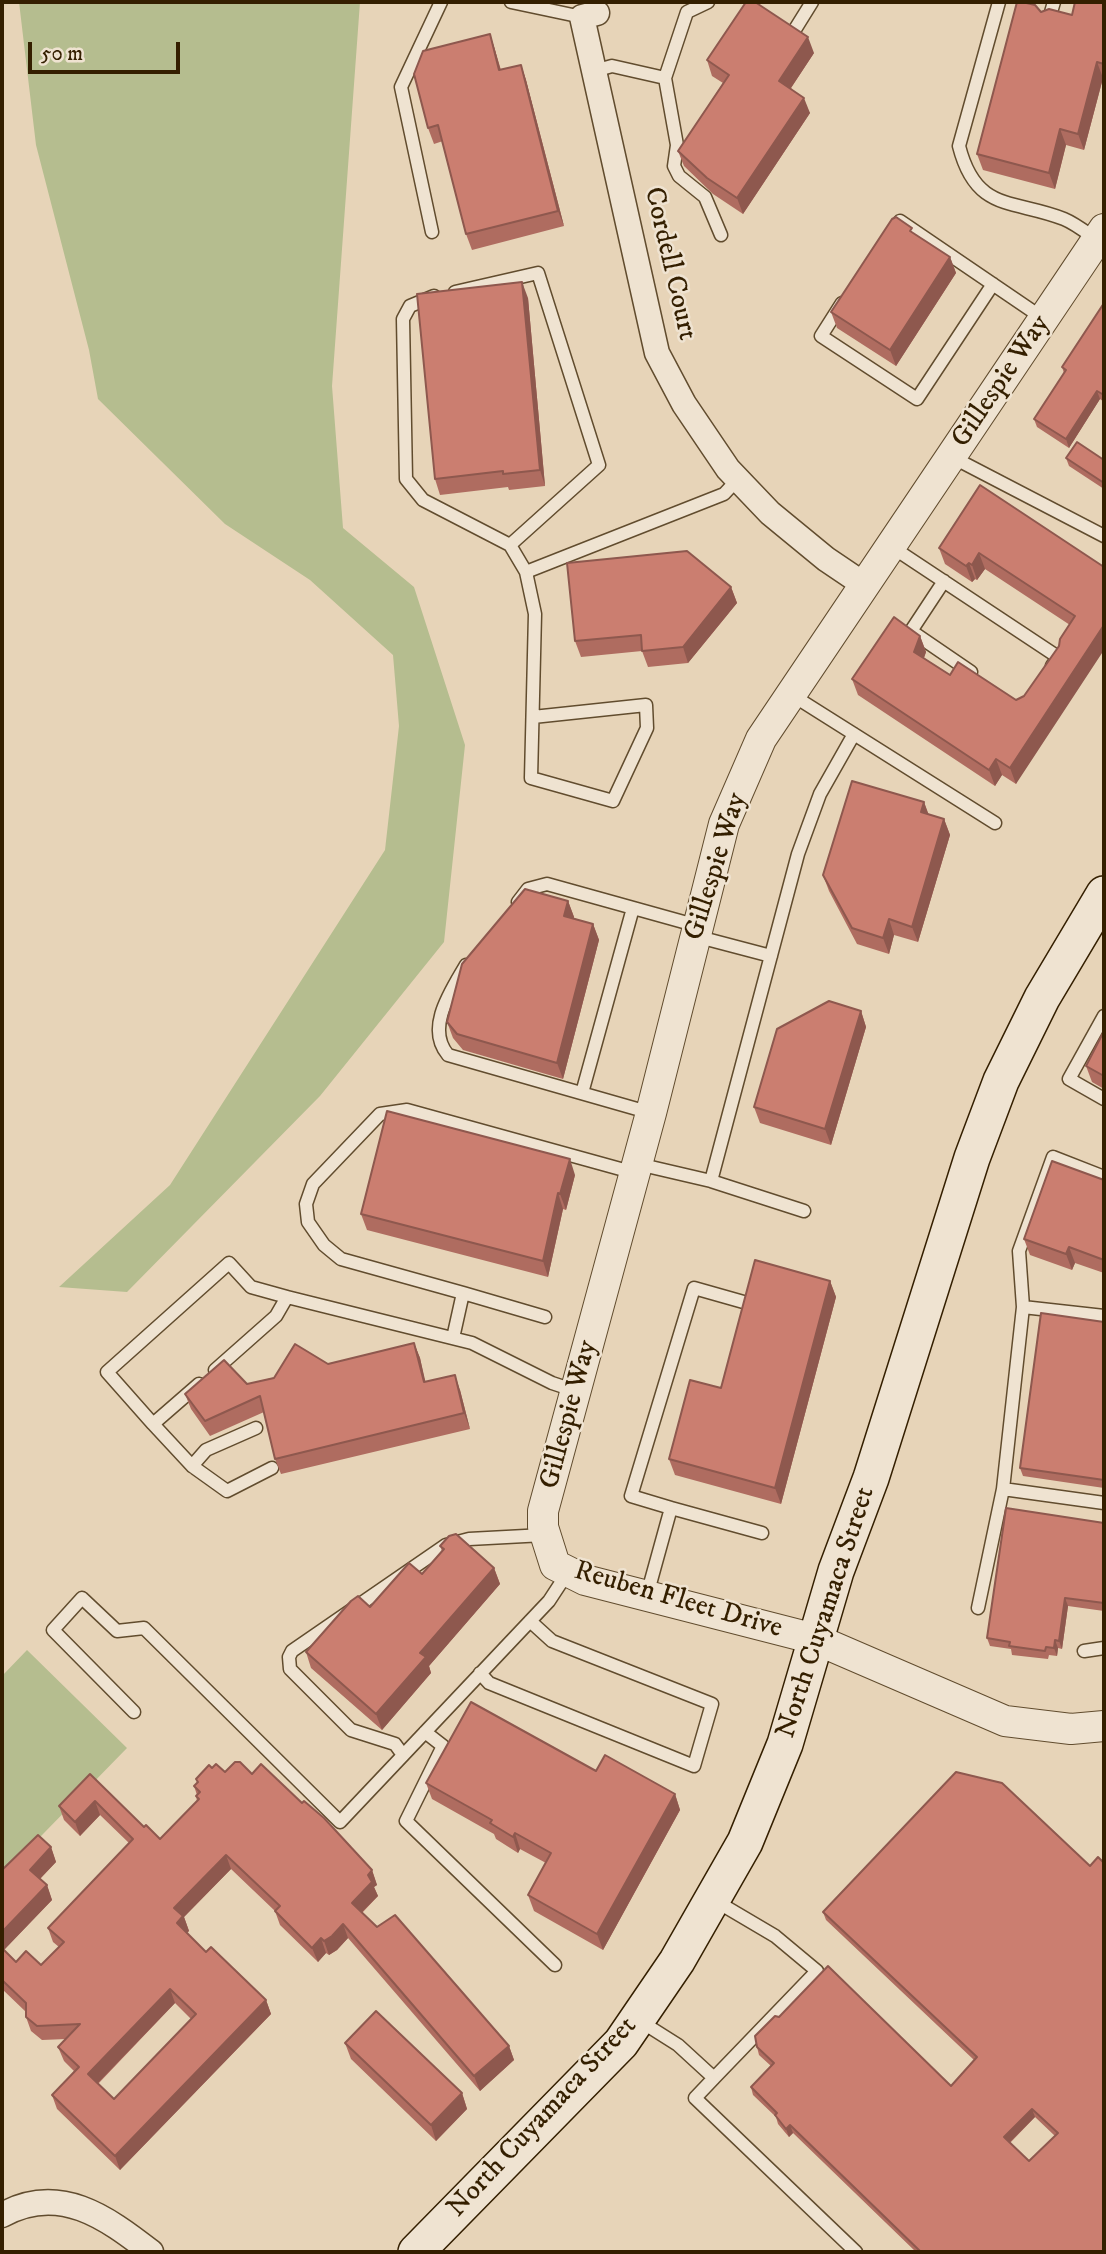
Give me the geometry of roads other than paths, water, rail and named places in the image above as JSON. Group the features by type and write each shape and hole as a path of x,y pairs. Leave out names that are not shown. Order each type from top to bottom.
{"main road":[{"name":"North Cuyamaca Street","path":"416,2252 621,2043 677,1961 745,1842 785,1744 836,1571 872,1478 972,1158 1001,1081 1042,998 1104,894"}],"street":[{"name":"Cordell Court","path":"592,8 594,71 657,353 684,404 738,479 770,513 825,559 866,586"},
{"name":"Gillespie Way","path":"545,1523 576,1391 651,1113 724,824 761,739 1101,234"},
{"name":"Reuben Fleet Drive","path":"545,1523 555,1565 585,1580 815,1639 1005,1721 1071,1729 1104,1726"},
{"path":"2,2215 17,2207 45,2202 81,2206 110,2220 151,2252"}],"lane":[{"path":"432,232 401,87 441,2"},
{"path":"511,2 592,8"},
{"path":"708,2 687,12 665,78 677,145 674,166 679,176 705,197 721,235"},
{"path":"794,32 812,2"},
{"path":"999,2 959,146 962,158 973,180 996,201 1065,219 1101,234"},
{"path":"1049,19 1054,2"},
{"path":"594,71 612,66 665,78"},
{"path":"888,230 896,218 1044,319"},
{"path":"510,545 599,465 538,273 426,298 410,306 402,319 406,479 423,500 510,545 526,572 535,614 531,778 613,801 647,728 646,705 533,716"},
{"path":"851,289 821,336 917,399 993,284"},
{"path":"952,457 1104,536"},
{"path":"526,572 724,494 738,479"},
{"path":"892,547 1058,657 1044,677"},
{"path":"944,581 911,631 979,677"},
{"path":"792,695 995,822"},
{"path":"711,1181 810,820 854,734"},
{"path":"511,910 528,889 538,884 633,908 771,956"},
{"path":"582,1093 633,908"},
{"path":"477,952 452,988 438,1024 437,1034 448,1055 651,1113"},
{"path":"1104,1016 1069,1079 1104,1099"},
{"path":"545,1317 341,1259 324,1245 309,1222 306,1204 313,1184 380,1114 407,1110 636,1169 711,1181 804,1212"},
{"path":"978,1608 1003,1489 1023,1307 1019,1251 1053,1157 1104,1177"},
{"path":"272,1468 227,1490 192,1466 107,1372 229,1263 251,1287 472,1343 552,1383 576,1391"},
{"path":"747,1303 694,1288 631,1496 762,1533"},
{"path":"453,1338 463,1293"},
{"path":"153,1424 276,1316 287,1297"},
{"path":"1023,1307 1104,1316"},
{"path":"192,1466 206,1450 256,1428"},
{"path":"1003,1489 1104,1503"},
{"path":"646,1595 671,1508"},
{"path":"403,1755 395,1744 351,1730 290,1669 289,1657 292,1651 446,1545 545,1523"},
{"path":"134,1712 52,1630 82,1598 117,1631 144,1628 340,1822 549,1601 568,1572"},
{"path":"480,1673 489,1683 694,1766 712,1704 552,1641 530,1621"},
{"path":"1084,1651 1104,1648"},
{"path":"425,1731 443,1746 407,1821 555,1965"},
{"path":"712,1899 775,1936 817,1971 695,2098 856,2252"},
{"path":"637,2019 678,2045 714,2078"}]}
